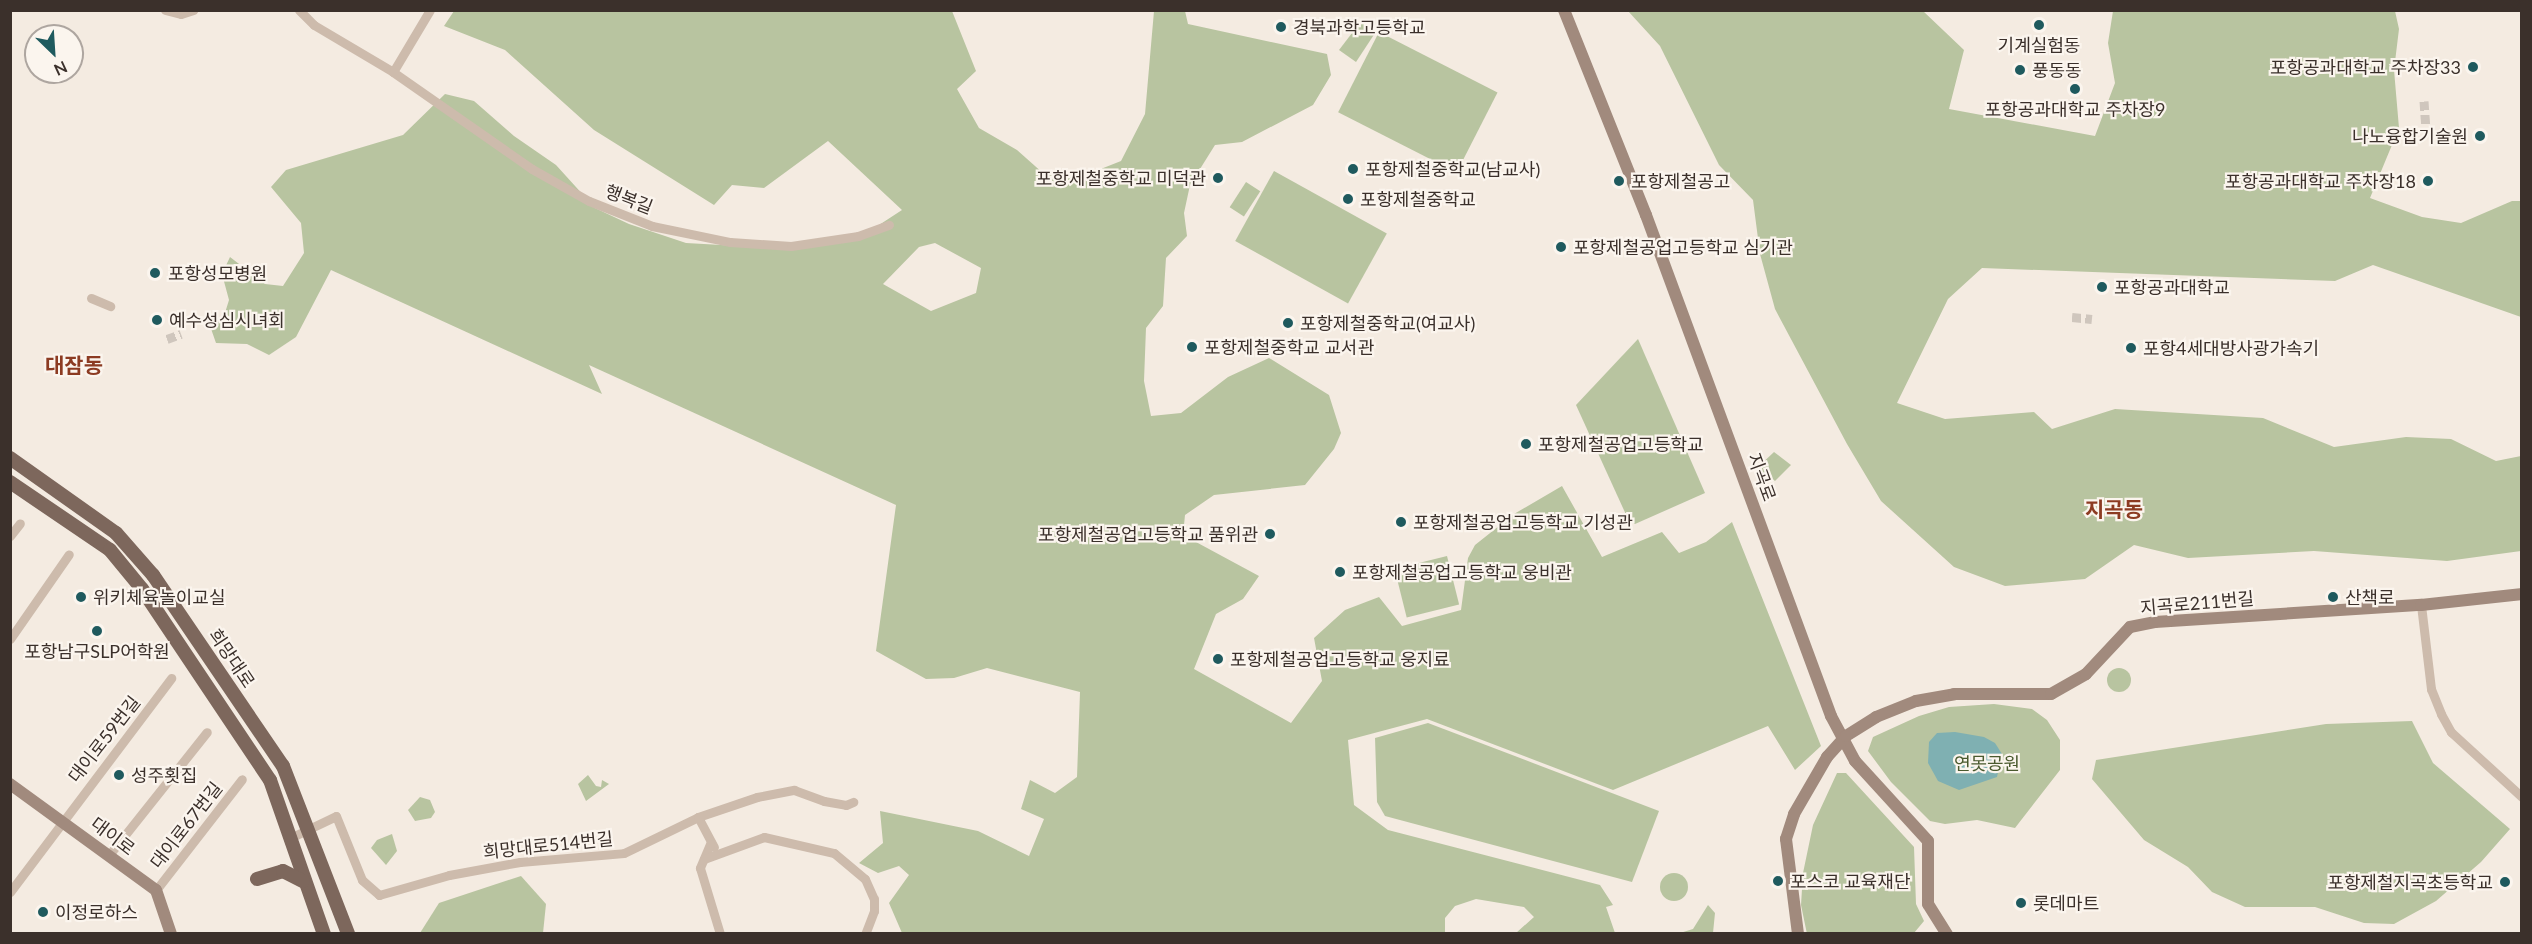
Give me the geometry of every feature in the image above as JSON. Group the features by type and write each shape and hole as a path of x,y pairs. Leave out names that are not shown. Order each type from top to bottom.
{"main road":[{"name":"지곡로","path":"1564,10 1646,215 1842,742 1928,842 1928,904 1943,932"},
{"name":"희망대로","path":"10,458 116,533 153,575 279,760 348,933"},
{"name":"희망대로","path":"10,482 110,550 142,589 270,780 288,839 324,933"},
{"name":"지곡로211번길","path":"1798,933 1786,839 1803,794 1842,742 1864,723 1924,699 1986,692 2051,694 2086,674 2130,627 2154,622 2421,605 2522,594"},
{"name":"대이로","path":"10,784 61,819 156,891"},
{"path":"257,879 283,871 303,881"},
{"path":"156,891 171,933"}],"street":[{"path":"165,10 181,14 193,10"},
{"name":"행복길","path":"299,10 314,25 393,72 532,169 589,201 652,226 730,242 791,246 858,236 889,225"},
{"path":"393,72 430,10"},
{"path":"91,298 110,306"},
{"path":"10,536 20,523"},
{"path":"10,639 69,554"},
{"path":"2421,605 2431,689 2441,714 2451,732 2522,797"},
{"name":"대이로59번길","path":"10,892 61,819 171,678"},
{"path":"109,855 207,732"},
{"name":"대이로67번길","path":"156,891 242,780"},
{"name":"희망대로514번길","path":"288,839 336,816 362,880 379,895 449,875 520,862 624,853 698,817 757,797 794,790 824,801 846,805 853,802"},
{"path":"698,817 710,844 720,851"},
{"path":"704,859 720,851 764,837 834,853 865,879 874,899 874,911 865,933"},
{"path":"710,844 700,868 720,933"}],"green space":[{"path":"454,11 952,11 976,71 957,89 979,128 1017,150 1044,174 1078,178 1121,161 1145,114 1154,11 1185,11 1188,24 1327,54 1331,75 1313,105 1242,142 1215,145 1190,185 1184,213 1187,236 1166,258 1163,306 1146,328 1144,381 1151,416 1181,413 1228,377 1269,358 1329,395 1341,433 1334,449 1305,485 1214,495 1185,515 1183,535 1259,576 1243,599 1216,614 1194,669 1291,723 1322,681 1314,638 1345,610 1379,597 1402,626 1461,610 1468,558 1475,545 1514,514 1562,486 1602,557 1662,532 1679,553 1706,542 1732,522 1821,746 1795,770 1768,726 1613,790 1427,719 1348,740 1354,805 1388,830 1600,885 1613,905 1606,907 1615,933 1516,933 1534,917 1524,907 1476,899 1455,906 1445,918 1445,933 902,933 889,903 909,875 899,866 878,873 859,863 883,843 880,811 978,831 1029,856 1044,819 1021,809 1030,780 1055,793 1077,777 1080,692 987,668 954,678 926,679 876,651 896,505 589,365 602,394 331,270 296,337 269,355 247,344 216,343 209,323 224,316 229,300 222,274 230,257 265,284 283,286 304,253 301,223 271,187 286,170 403,135 445,94 474,101 514,136 556,165 595,208 629,224 686,243 757,247 856,240 902,210 828,141 764,188 732,185 714,205 594,130 505,50 444,26","holes":["935,243 981,268 976,293 931,311 883,284 919,247"]},
{"path":"1628,11 1923,11 1964,50 1949,109 2095,136 2115,83 2108,43 2113,11 2395,11 2399,29 2394,70 2399,128 2370,198 2422,217 2461,223 2512,201 2521,201 2521,317 2373,265 2335,281 1982,268 1948,299 1897,403 1945,419 2034,412 2052,429 2115,409 2263,418 2334,447 2406,437 2451,439 2496,461 2521,456 2521,551 2447,561 2314,551 2188,558 2134,545 2085,579 2005,586 1954,567 1881,501 1847,444 1775,309 1760,254 1753,200 1719,165 1660,46"},
{"path":"1362,20 1377,30 1356,62 1339,50"},
{"path":"1379,32 1498,92 1457,173 1338,112"},
{"path":"1274,171 1387,234 1348,304 1235,241"},
{"path":"1246,182 1260,191 1244,216 1230,207"},
{"path":"1638,339 1705,493 1635,524 1628,519 1576,405"},
{"path":"1774,452 1791,465 1775,481 1757,468"},
{"path":"1447,556 1459,605 1407,618 1395,569"},
{"path":"2119,668 2124,669 2130,675 2130,685 2124,691 2119,692 2114,691 2108,685 2107,680 2108,675 2114,669"},
{"name":"연못공원","path":"1994,704 2032,709 2047,720 2060,740 2060,770 2015,828 1977,820 1945,824 1930,821 1891,782 1868,751 1873,737 1919,716 1949,707"},
{"path":"2412,721 2433,763 2510,829 2481,862 2436,901 2394,924 2364,923 2315,907 2245,907 2212,892 2188,867 2144,840 2092,779 2096,760 2326,724"},
{"path":"1428,723 1659,811 1632,882 1385,816 1377,802 1375,738"},
{"path":"1837,773 1846,773 1914,847 1916,904 1924,921 1914,933 1807,934 1801,905 1803,873 1813,825"},
{"path":"588,775 596,786 601,787 602,780 609,784 586,801 578,784"},
{"path":"420,797 430,800 435,812 431,818 415,821 408,810"},
{"path":"392,834 397,851 386,865 371,848 377,840"},
{"path":"1674,873 1684,877 1688,887 1684,897 1674,901 1664,897 1660,887 1664,877"},
{"path":"521,876 546,904 543,933 420,933 439,903"},
{"path":"1708,905 1715,913 1713,933 1680,933 1693,929"}],"water":[{"path":"1955,732 1984,737 1995,743 2002,754 1997,777 1959,790 1938,781 1928,763 1929,742 1937,733"}],"tunnel":[{"path":"2424,101 2426,131"},
{"path":"2072,317 2092,319"},
{"path":"167,339 181,334"}],"place":[{"name":"기계실험동","path":"2039,25"},
{"name":"경북과학고등학교","path":"1281,27"},
{"name":"포항공과대학교 주차장33","path":"2473,67"},
{"name":"풍동동","path":"2020,70"},
{"name":"포항공과대학교 주차장9","path":"2075,89"},
{"name":"나노융합기술원","path":"2480,136"},
{"name":"포항제철중학교(남교사)","path":"1353,169"},
{"name":"포항제철중학교 미덕관","path":"1218,178"},
{"name":"포항제철공고","path":"1619,181"},
{"name":"포항공과대학교 주차장18","path":"2428,181"},
{"name":"포항제철중학교","path":"1348,199"},
{"name":"포항제철공업고등학교 심기관","path":"1561,247"},
{"name":"포항성모병원","path":"155,273"},
{"name":"포항공과대학교","path":"2102,287"},
{"name":"예수성심시녀회","path":"157,320"},
{"name":"포항제철중학교(여교사)","path":"1288,323"},
{"name":"포항제철중학교 교서관","path":"1192,347"},
{"name":"포항4세대방사광가속기","path":"2131,348"},
{"name":"포항제철공업고등학교","path":"1526,444"},
{"name":"포항제철공업고등학교 기성관","path":"1401,522"},
{"name":"포항제철공업고등학교 품위관","path":"1270,534"},
{"name":"포항제철공업고등학교 웅비관","path":"1340,572"},
{"name":"위키체육놀이교실","path":"81,597"},
{"name":"산책로","path":"2333,597"},
{"name":"포항남구SLP어학원","path":"97,631"},
{"name":"포항제철공업고등학교 웅지료","path":"1218,659"},
{"name":"성주횟집","path":"119,775"},
{"name":"포스코 교육재단","path":"1778,881"},
{"name":"포항제철지곡초등학교","path":"2505,882"},
{"name":"롯데마트","path":"2021,903"},
{"name":"이정로하스","path":"43,912"}],"district":[{"name":"대잠동","path":"74,365"},
{"name":"지곡동","path":"2114,509"}]}
